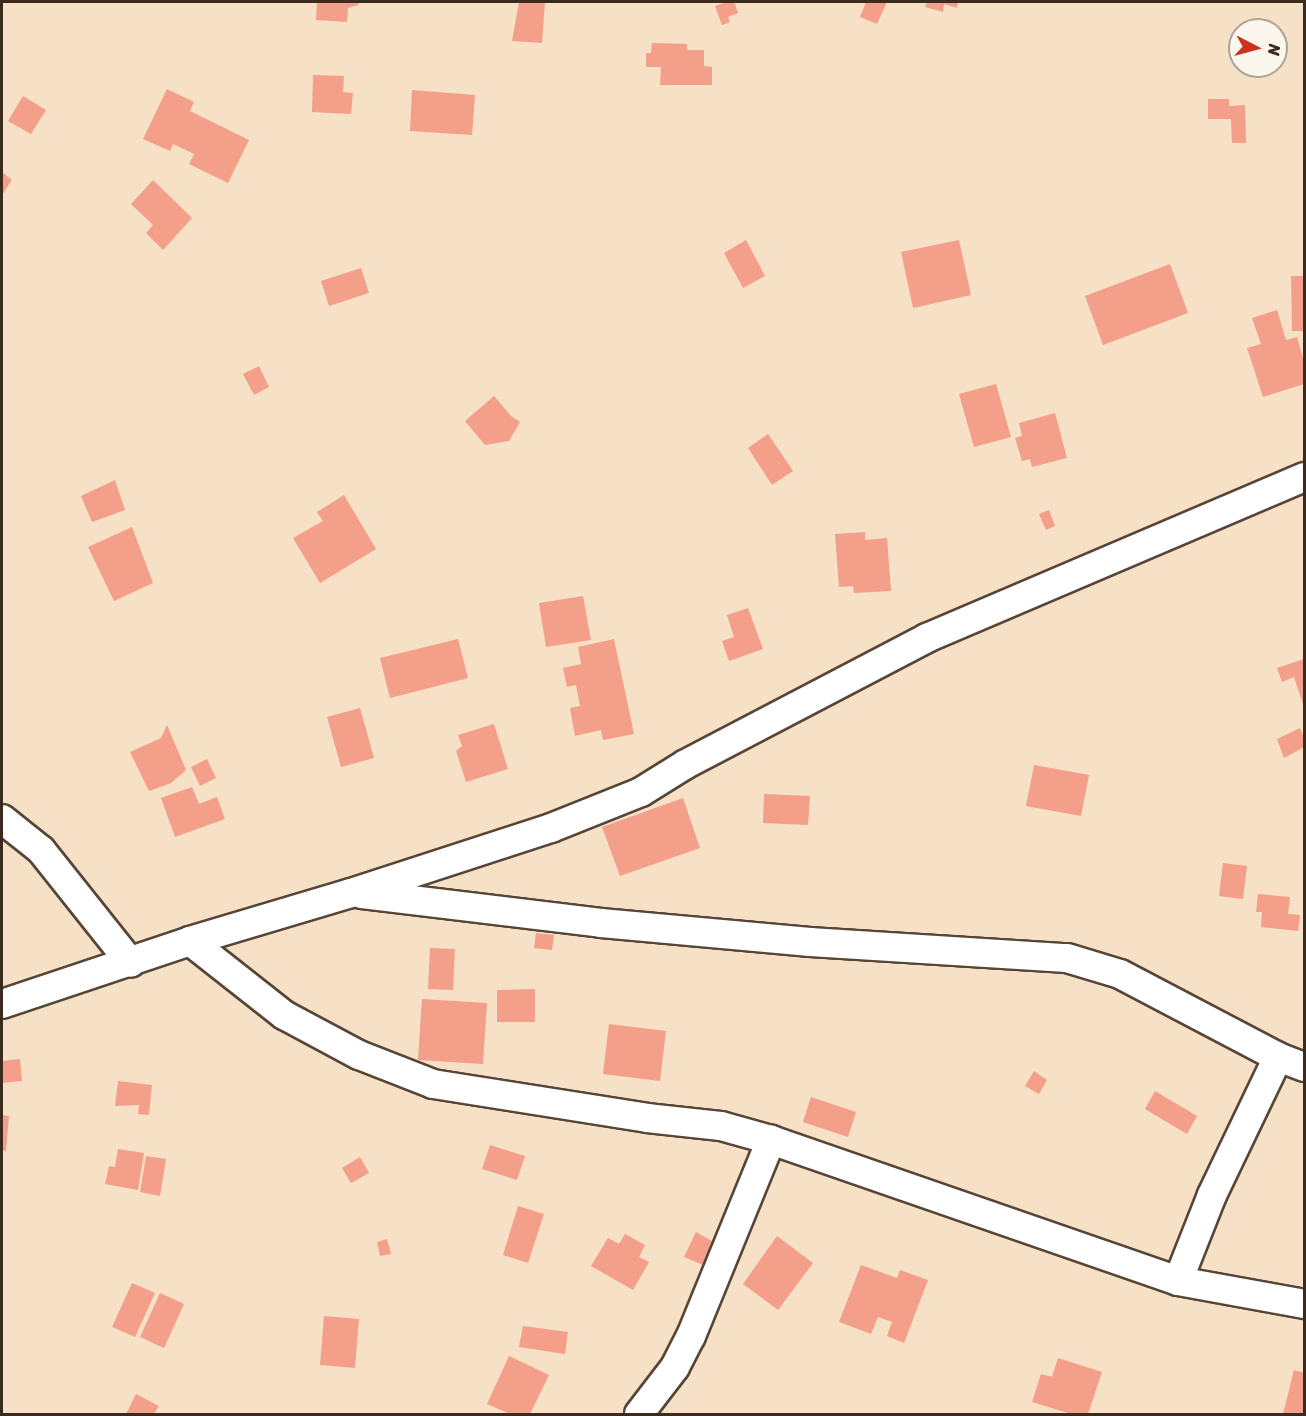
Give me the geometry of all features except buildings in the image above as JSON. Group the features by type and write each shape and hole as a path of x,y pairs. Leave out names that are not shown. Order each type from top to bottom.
{"street":[{"path":"2,1004 131,963 190,940 351,893 551,828 641,792 686,764 927,638 1305,477"},
{"path":"2,819 41,850 131,963"},
{"path":"351,893 601,923 810,942 1067,958 1120,974 1278,1057 1305,1067"},
{"path":"190,940 284,1015 359,1055 433,1084 647,1118 721,1126 771,1140 1178,1281 1305,1304"},
{"path":"1178,1281 1212,1195 1278,1057"},
{"path":"639,1414 675,1367 691,1336 771,1140"}]}
